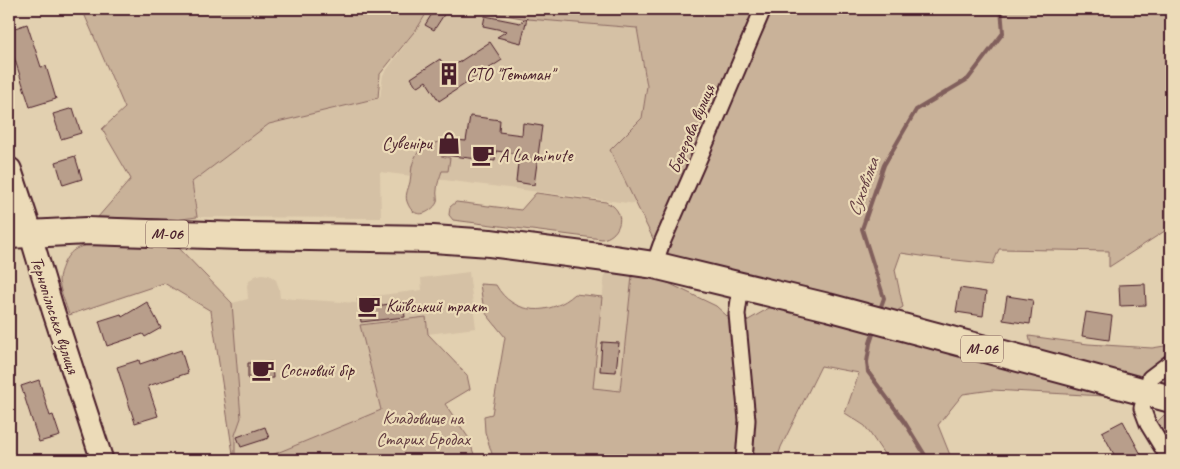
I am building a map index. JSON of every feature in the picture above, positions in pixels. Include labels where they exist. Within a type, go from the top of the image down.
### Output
[{"type":"highway","name":"М-06","points":[[19,234],[87,231],[433,239],[490,243],[606,258],[654,265],[741,286],[1171,399]]},
{"type":"main road","name":"Тернопільська вулиця","points":[[9,170],[19,234],[53,310],[102,460]]},
{"type":"street","name":"Березова вулиця","points":[[654,265],[763,9]]},
{"type":"street","points":[[741,286],[737,314],[747,420],[744,460]]},
{"type":"street","points":[[1170,460],[1148,424],[1142,408],[1150,378],[1171,362]]},
{"type":"shaded area","points":[[431,9],[456,9],[528,22],[528,19],[637,28],[647,86],[642,119],[610,150],[636,204],[380,172],[381,218],[197,217],[192,182],[269,124],[380,98],[383,75]]},
{"type":"shaded area","points":[[469,272],[476,328],[428,334],[425,317],[361,325],[381,410],[260,460],[234,460],[211,311],[248,299],[247,285],[255,276],[262,274],[269,275],[276,280],[280,298],[357,303],[357,298],[422,290],[421,278]]},
{"type":"shaded area","points":[[605,273],[632,276],[620,391],[593,389]]},
{"type":"green space","points":[[82,9],[429,9],[418,27],[380,74],[378,98],[269,124],[192,182],[197,217],[174,220],[98,217],[131,179],[102,129],[125,108]]},
{"type":"green space","points":[[470,9],[1171,9],[1171,62],[1168,67],[1171,63],[1171,227],[1109,267],[1109,251],[999,249],[993,264],[901,253],[895,270],[903,307],[892,314],[661,255],[610,150],[642,118],[647,86],[637,28],[528,19]]},
{"type":"green space","points":[[443,141],[441,156],[450,158],[448,171],[442,171],[439,180],[437,202],[427,212],[420,214],[414,212],[406,198],[414,160],[423,148]]},
{"type":"green space","points":[[536,193],[606,202],[612,205],[619,216],[620,221],[616,231],[607,238],[602,239],[453,220],[449,215],[450,207],[456,202],[521,210]]},
{"type":"green space","points":[[98,244],[177,246],[232,303],[241,418],[235,435],[235,460],[211,311],[164,283],[69,315],[59,280],[63,265],[69,255],[77,248]]},
{"type":"green space","points":[[632,276],[662,280],[716,306],[738,326],[776,304],[1123,397],[992,390],[963,394],[938,425],[952,460],[888,460],[865,426],[845,413],[859,373],[821,366],[781,447],[777,460],[494,460],[485,432],[484,416],[492,414],[505,337],[484,311],[480,284],[496,285],[512,303],[533,309],[555,306],[575,294],[602,297],[593,388],[620,391]]},
{"type":"green space","name":"Кладовище на Старих Бродах","points":[[426,317],[428,334],[467,375],[470,389],[445,404],[468,437],[476,460],[260,460],[381,410],[360,325]]},
{"type":"green space","points":[[1029,336],[1088,344],[1152,348],[1171,345],[1171,389],[1033,353]]},
{"type":"green space","points":[[1164,415],[1171,417],[1171,460],[1154,425]]},
{"type":"building","points":[[435,9],[445,13],[434,30],[425,25]]},
{"type":"building","points":[[485,16],[520,23],[527,18],[521,43],[497,37],[507,31],[483,26]]},
{"type":"building","points":[[27,24],[41,67],[46,66],[56,99],[30,107],[9,45],[9,30]]},
{"type":"building","name":"СТО \"Гетьман\"","points":[[490,42],[502,60],[439,101],[426,81],[417,87],[411,78],[440,59],[447,70]]},
{"type":"building","points":[[73,108],[81,133],[61,139],[53,114]]},
{"type":"building","points":[[470,116],[500,120],[499,132],[522,135],[523,123],[542,126],[534,185],[516,182],[519,154],[496,151],[495,161],[444,155],[446,139],[466,141]]},
{"type":"building","points":[[75,156],[82,179],[63,185],[56,162]]},
{"type":"building","points":[[1145,284],[1146,305],[1120,306],[1119,285]]},
{"type":"building","points":[[960,288],[986,292],[983,316],[956,312]]},
{"type":"building","points":[[1007,296],[1033,300],[1030,324],[1003,320]]},
{"type":"building","points":[[375,297],[376,306],[403,302],[405,317],[361,322],[358,299]]},
{"type":"building","points":[[147,302],[161,328],[145,337],[143,334],[107,346],[99,321],[121,314],[122,317]]},
{"type":"building","points":[[1086,312],[1112,316],[1109,340],[1082,336]]},
{"type":"building","points":[[602,342],[619,343],[616,372],[600,371]]},
{"type":"building","points":[[181,350],[188,373],[148,386],[158,416],[135,423],[117,367],[139,360],[140,364]]},
{"type":"building","points":[[272,362],[273,378],[248,379],[248,363]]},
{"type":"building","points":[[39,380],[50,416],[53,415],[60,436],[39,442],[21,386]]},
{"type":"building","points":[[1123,421],[1144,460],[1117,460],[1102,432]]},
{"type":"building","points":[[265,427],[269,438],[241,447],[237,437]]},
{"type":"waterway","name":"Суховілка","points":[[879,312],[884,298],[862,229],[884,165],[916,110],[968,79],[1003,33],[1001,9]]},
{"type":"waterway","name":"Суховілка","points":[[875,328],[870,343],[867,362],[868,372],[904,421],[928,460]]},
{"type":"place","name":"СТО \"Гетьман\"","points":[[449,74]]},
{"type":"place","name":"Сувеніри","points":[[449,143]]},
{"type":"place","name":"A La minute","points":[[483,155]]},
{"type":"place","name":"Київський тракт","points":[[369,306]]},
{"type":"place","name":"Сосновий бір","points":[[263,370]]}]
